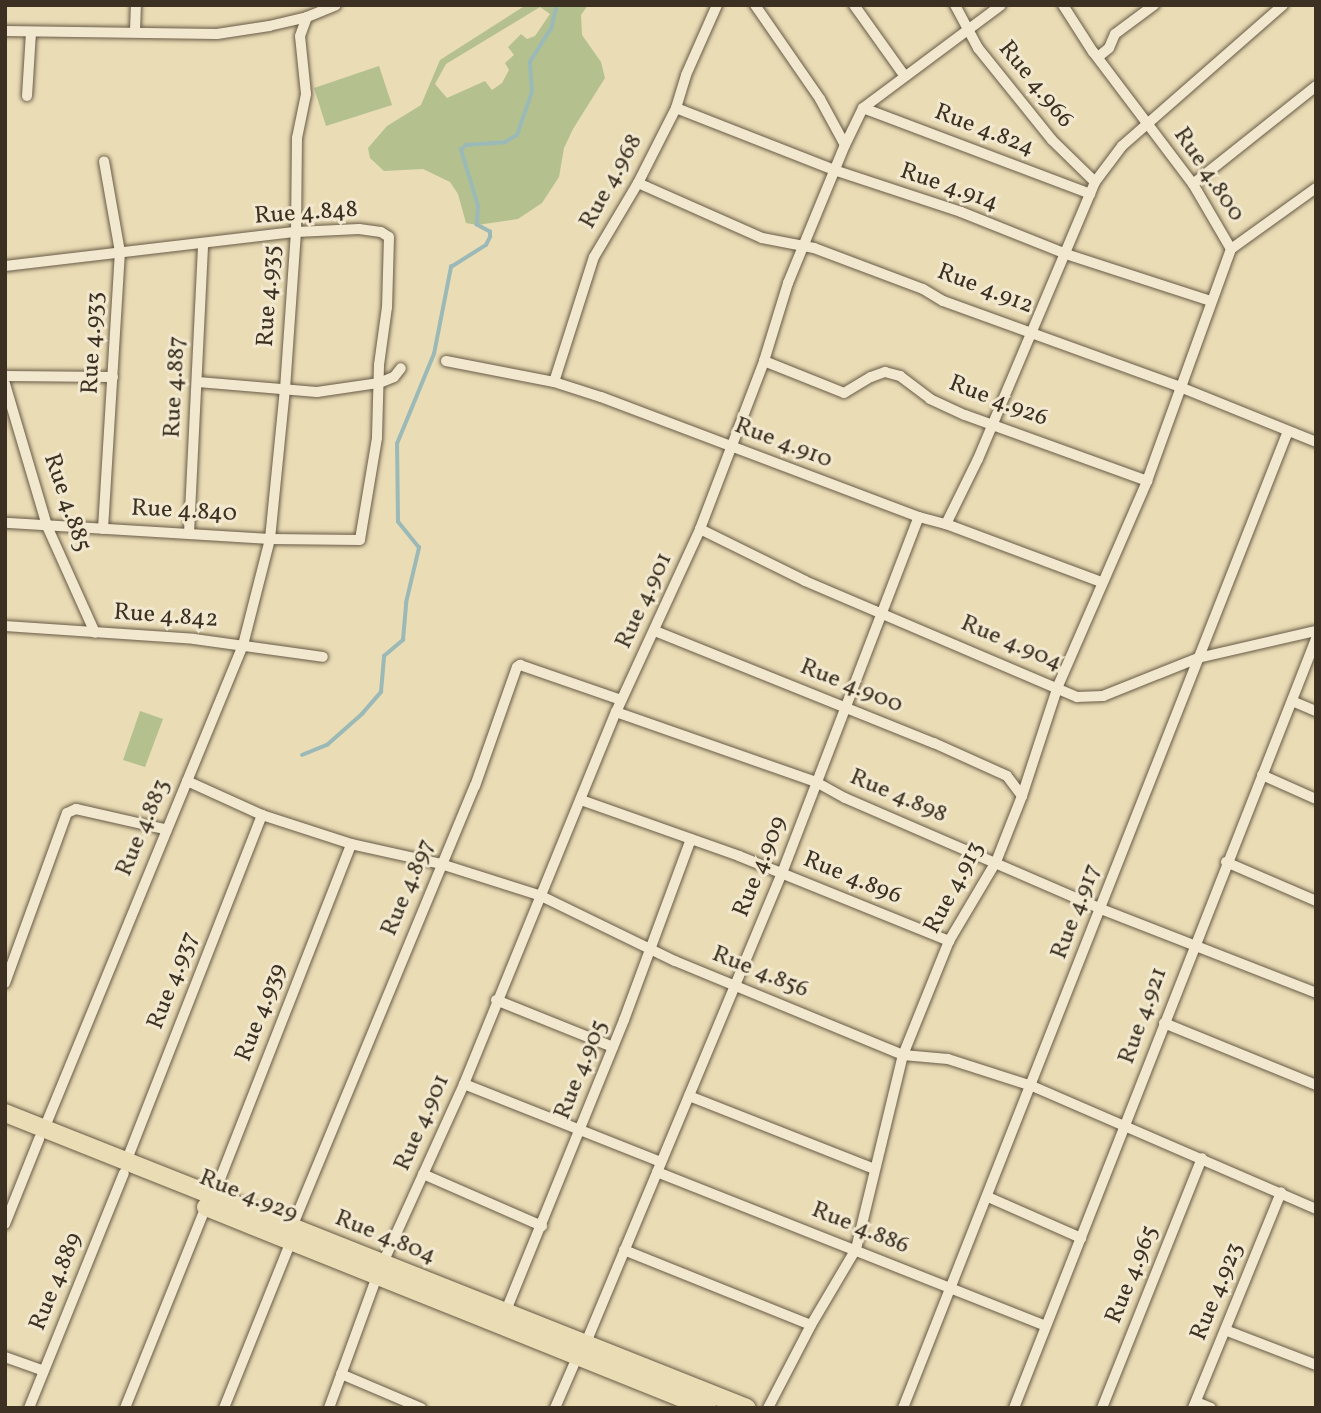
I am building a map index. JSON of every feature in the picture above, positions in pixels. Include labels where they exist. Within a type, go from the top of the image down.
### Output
[{"type":"main road","name":"Rue 4.804","points":[[5,1113],[41,1134],[380,1270],[505,1313],[581,1350],[747,1408]]},
{"type":"main road","points":[[5,1126],[41,1134]]},
{"type":"main road","points":[[380,1270],[581,1350],[707,1408]]},
{"type":"street","points":[[135,31],[136,5]]},
{"type":"street","points":[[5,31],[217,34],[307,17],[336,5]]},
{"type":"street","name":"Rue 4.968","points":[[554,382],[594,257],[638,183],[676,108],[717,5]]},
{"type":"street","points":[[755,5],[820,99],[845,145]]},
{"type":"street","points":[[854,5],[904,75]]},
{"type":"street","name":"Rue 4.966","points":[[955,5],[978,48],[1052,140],[1095,182]]},
{"type":"street","name":"Rue 4.901","points":[[329,1408],[380,1270],[464,1084],[615,712],[655,631],[700,529],[764,361],[788,283],[806,246],[845,145],[863,108],[1001,5]]},
{"type":"street","name":"Rue 4.800","points":[[1063,5],[1192,184],[1231,249],[1180,387]]},
{"type":"street","points":[[1098,57],[1109,48],[1115,34],[1154,5]]},
{"type":"street","points":[[946,524],[993,424],[1095,182],[1122,146],[1280,6]]},
{"type":"street","name":"Rue 4.935","points":[[270,539],[285,389],[296,232],[297,138],[306,94],[300,36],[307,17]]},
{"type":"street","points":[[27,96],[31,32]]},
{"type":"street","points":[[1192,184],[1316,86]]},
{"type":"street","name":"Rue 4.914","points":[[676,108],[834,170],[961,212],[1066,254],[1211,302]]},
{"type":"street","name":"Rue 4.824","points":[[863,108],[1090,194]]},
{"type":"street","name":"Rue 4.933","points":[[103,529],[120,251],[104,161]]},
{"type":"street","name":"Rue 4.912","points":[[638,183],[762,238],[806,246],[923,289],[943,301],[1180,387],[1316,442]]},
{"type":"street","points":[[1231,249],[1316,188]]},
{"type":"street","name":"Rue 4.848","points":[[5,267],[120,251],[296,232],[359,229],[381,232],[388,237],[387,307],[377,438],[360,540]]},
{"type":"street","name":"Rue 4.887","points":[[188,533],[198,382],[203,244]]},
{"type":"street","name":"Rue 4.910","points":[[446,361],[554,382],[678,424],[731,447],[1101,582]]},
{"type":"street","name":"Rue 4.926","points":[[764,361],[844,393],[885,372],[900,376],[930,399],[1147,481]]},
{"type":"street","points":[[198,382],[317,392],[380,383],[394,377],[401,368]]},
{"type":"street","points":[[5,376],[113,377]]},
{"type":"street","name":"Rue 4.885","points":[[5,384],[47,526],[95,633]]},
{"type":"street","name":"Rue 4.913","points":[[768,1408],[811,1325],[856,1250],[903,1055],[949,942],[996,862],[1022,796],[1058,686],[1147,481],[1180,387]]},
{"type":"street","name":"Rue 4.917","points":[[904,1408],[1288,430]]},
{"type":"street","name":"Rue 4.909","points":[[555,1408],[782,873],[816,782],[848,708],[880,612],[919,517]]},
{"type":"street","name":"Rue 4.840","points":[[5,523],[270,539],[360,540]]},
{"type":"street","name":"Rue 4.904","points":[[700,529],[805,581],[1077,696],[1103,696],[1198,658],[1316,631]]},
{"type":"street","name":"Rue 4.883","points":[[5,1224],[165,829],[243,645],[270,539]]},
{"type":"street","name":"Rue 4.842","points":[[5,626],[243,645],[323,657]]},
{"type":"street","name":"Rue 4.900","points":[[655,631],[848,708],[1007,776],[1022,796]]},
{"type":"street","name":"Rue 4.921","points":[[1014,1408],[1226,862],[1316,639]]},
{"type":"street","name":"Rue 4.897","points":[[224,1408],[291,1234],[475,786],[518,665],[621,700]]},
{"type":"street","points":[[1292,701],[1316,711]]},
{"type":"street","name":"Rue 4.898","points":[[615,712],[816,782],[1101,909],[1316,993]]},
{"type":"street","points":[[1262,775],[1316,799]]},
{"type":"street","name":"Rue 4.856","points":[[187,781],[262,815],[351,844],[441,864],[539,895],[735,986],[903,1055],[948,1059],[1032,1086],[1316,1209]]},
{"type":"street","name":"Rue 4.896","points":[[581,800],[782,873],[949,942]]},
{"type":"street","points":[[5,983],[67,813],[76,809],[165,829]]},
{"type":"street","name":"Rue 4.937","points":[[125,1167],[262,815]]},
{"type":"street","name":"Rue 4.905","points":[[505,1313],[652,948],[691,839]]},
{"type":"street","name":"Rue 4.939","points":[[125,1408],[351,844]]},
{"type":"street","points":[[1226,862],[1316,901]]},
{"type":"street","points":[[496,1000],[613,1047]]},
{"type":"street","points":[[1164,1024],[1316,1085]]},
{"type":"street","name":"Rue 4.886","points":[[464,1084],[580,1130],[659,1167],[950,1290],[1046,1326]]},
{"type":"street","points":[[689,1096],[874,1169]]},
{"type":"street","name":"Rue 4.965","points":[[1102,1408],[1202,1158]]},
{"type":"street","name":"Rue 4.889","points":[[29,1408],[125,1167]]},
{"type":"street","points":[[424,1174],[542,1226]]},
{"type":"street","name":"Rue 4.923","points":[[1194,1405],[1281,1192]]},
{"type":"street","points":[[988,1197],[1081,1238]]},
{"type":"street","points":[[624,1250],[811,1325]]},
{"type":"street","points":[[1225,1330],[1316,1365]]},
{"type":"street","points":[[5,1357],[44,1371]]},
{"type":"street","points":[[341,1374],[421,1408]]},
{"type":"street","points":[[1194,1405],[1211,1408]]},
{"type":"green space","points":[[526,5],[588,5],[581,15],[582,35],[601,62],[605,78],[564,148],[559,177],[542,203],[518,219],[477,225],[466,223],[458,194],[450,182],[423,169],[384,171],[370,158],[368,148],[387,126],[421,105],[440,60]],"holes":[[[540,7],[550,14],[535,36],[527,39],[521,34],[508,47],[514,55],[505,63],[509,70],[502,83],[492,90],[485,81],[447,98],[435,84],[446,64]]]},
{"type":"green space","points":[[379,66],[392,105],[326,126],[314,88]]},
{"type":"green space","points":[[140,711],[163,719],[145,767],[123,760]]},
{"type":"waterway","points":[[302,755],[327,745],[362,714],[381,692],[384,656],[403,640],[406,603],[419,548],[398,522],[397,444],[434,354],[451,267],[486,245],[490,237],[490,232],[477,225],[478,206],[461,150],[466,145],[505,142],[517,135],[532,92],[530,62],[551,29],[557,5]]}]
